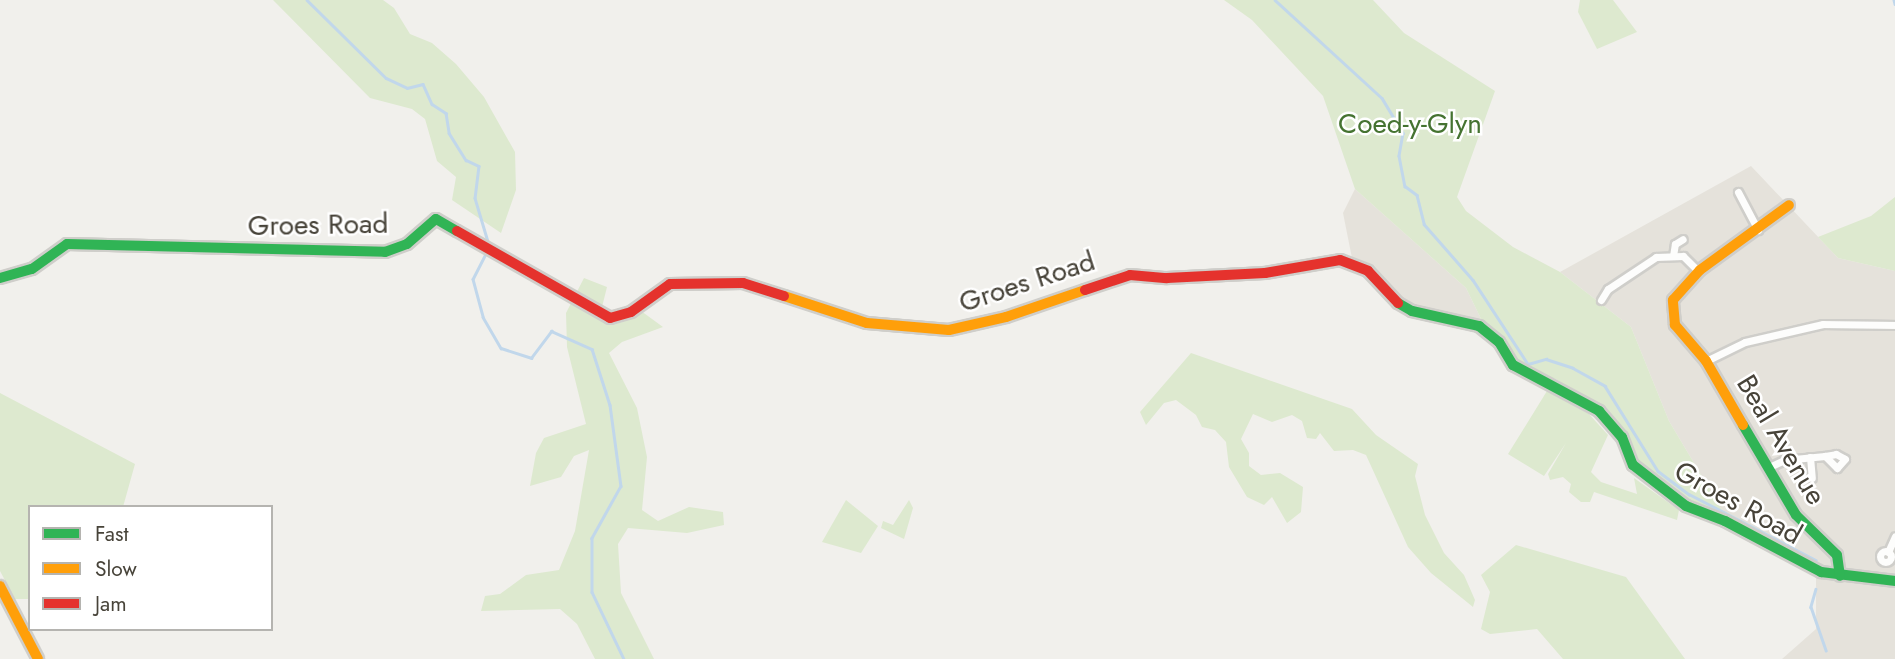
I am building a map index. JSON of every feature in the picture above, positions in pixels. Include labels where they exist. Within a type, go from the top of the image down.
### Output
[{"type":"street","points":[[1738,192],[1758,230]]},
{"type":"street","name":"Beal Avenue","points":[[1789,205],[1698,271],[1673,300],[1675,325],[1706,361],[1796,516],[1837,555],[1840,576]]},
{"type":"street","name":"Groes Road","points":[[0,278],[32,269],[67,244],[385,252],[407,244],[436,219],[610,318],[631,313],[670,284],[743,283],[858,321],[949,330],[1006,317],[1130,275],[1265,273],[1340,260],[1368,271],[1389,298],[1412,311],[1479,326],[1523,372],[1599,411],[1622,437],[1633,465],[1686,506],[1725,521],[1797,562],[1840,576],[1895,581]]},
{"type":"street","points":[[1673,256],[1675,244],[1684,239]]},
{"type":"street","points":[[1601,300],[1608,289],[1656,257],[1683,256],[1698,271]]},
{"type":"street","points":[[1622,268],[1628,276]]},
{"type":"street","points":[[1706,361],[1745,342],[1823,324],[1895,325]]},
{"type":"street","points":[[1766,468],[1825,456]]},
{"type":"street","points":[[1810,457],[1812,478]]},
{"type":"street","points":[[1888,552],[1895,536]]},
{"type":"street","points":[[0,586],[38,659]]},
{"type":"shaded area","points":[[1751,166],[1838,258],[1895,271],[1895,659],[1782,659],[1816,629],[1816,560],[1722,510],[1669,421],[1631,327],[1560,272]]},
{"type":"shaded area","points":[[1355,189],[1466,288],[1483,323],[1425,312],[1390,294],[1374,274],[1352,258],[1343,213]]},
{"type":"green space","points":[[273,0],[383,0],[394,8],[410,34],[432,43],[456,64],[484,97],[515,152],[516,190],[501,233],[452,200],[456,177],[437,161],[425,119],[412,109],[370,98]]},
{"type":"green space","name":"Coed-y-Glyn","points":[[1224,0],[1373,0],[1404,33],[1495,91],[1457,197],[1466,211],[1513,247],[1560,272],[1631,327],[1669,421],[1722,510],[1816,560],[1816,565],[1687,502],[1637,464],[1602,409],[1556,379],[1536,375],[1517,363],[1483,323],[1466,288],[1355,189],[1323,96],[1252,20]]},
{"type":"green space","points":[[1580,0],[1613,0],[1637,32],[1597,49],[1578,12]]},
{"type":"green space","points":[[1895,197],[1895,271],[1838,258],[1818,237],[1871,216]]},
{"type":"green space","points":[[584,278],[607,287],[600,315],[637,308],[663,327],[622,342],[609,353],[637,408],[647,457],[642,510],[658,521],[689,507],[723,512],[724,525],[687,533],[628,528],[618,544],[621,593],[654,659],[595,659],[577,624],[560,609],[481,611],[485,596],[500,594],[526,575],[559,570],[575,531],[589,450],[574,456],[561,477],[530,486],[536,453],[544,438],[586,424],[567,347],[566,313]]},
{"type":"green space","points":[[1191,353],[1352,409],[1376,435],[1418,464],[1415,476],[1425,515],[1444,553],[1464,575],[1475,600],[1473,607],[1431,573],[1408,547],[1366,455],[1353,450],[1334,451],[1320,433],[1316,439],[1307,438],[1302,421],[1292,415],[1272,422],[1253,414],[1241,439],[1249,453],[1249,466],[1261,475],[1280,473],[1303,487],[1301,512],[1287,523],[1272,497],[1264,505],[1247,497],[1229,467],[1226,442],[1215,430],[1202,427],[1196,415],[1176,400],[1164,403],[1146,425],[1140,412]]},
{"type":"green space","points":[[1547,391],[1589,414],[1608,435],[1591,472],[1601,482],[1637,494],[1634,478],[1679,510],[1677,520],[1594,492],[1590,502],[1581,502],[1569,492],[1571,484],[1563,477],[1550,480],[1548,474],[1566,443],[1544,476],[1508,454]]},
{"type":"green space","points":[[0,393],[135,464],[124,505],[28,505],[28,599],[15,599],[0,571]]},
{"type":"green space","points":[[846,500],[878,526],[861,553],[822,542]]},
{"type":"green space","points":[[909,500],[913,508],[904,539],[881,528],[883,521],[893,525]]},
{"type":"green space","points":[[1516,545],[1626,577],[1685,659],[1563,659],[1537,629],[1490,634],[1481,629],[1490,592],[1481,575]]},
{"type":"waterway","points":[[307,0],[386,78],[407,88],[423,84],[432,104],[446,113],[449,133],[466,160],[479,166],[475,198],[489,245]]},
{"type":"waterway","points":[[1275,0],[1382,98],[1403,133],[1399,156],[1405,186],[1417,195],[1424,224],[1473,280],[1528,364],[1546,359],[1573,368],[1605,386],[1658,471],[1689,494],[1816,560]]},
{"type":"waterway","points":[[1894,0],[1895,4]]},
{"type":"waterway","points":[[486,254],[473,279],[483,317],[501,348],[531,358],[551,331],[592,349],[610,405],[621,486],[592,538],[592,592],[624,659]]},
{"type":"waterway","points":[[1816,589],[1811,607],[1826,650]]},
{"type":"traffic: fast","points":[[0,278],[32,269],[67,244],[385,252],[407,244],[436,219],[457,231]]},
{"type":"traffic: fast","points":[[1398,303],[1412,311],[1479,326],[1499,342],[1513,365],[1599,411],[1622,437],[1633,465],[1686,506],[1725,521],[1821,572],[1895,581]]},
{"type":"traffic: fast","points":[[1743,425],[1796,515],[1837,555],[1840,576]]},
{"type":"traffic: slow","points":[[1743,425],[1706,361],[1675,325],[1673,300],[1700,270],[1789,205]]},
{"type":"traffic: slow","points":[[784,296],[867,323],[949,330],[1006,317],[1085,290]]},
{"type":"traffic: slow","points":[[0,586],[38,659]]},
{"type":"traffic: jam","points":[[457,231],[610,318],[631,312],[670,284],[743,283],[784,296]]},
{"type":"traffic: jam","points":[[1085,290],[1130,275],[1167,278],[1265,273],[1340,260],[1368,271],[1398,303]]}]
